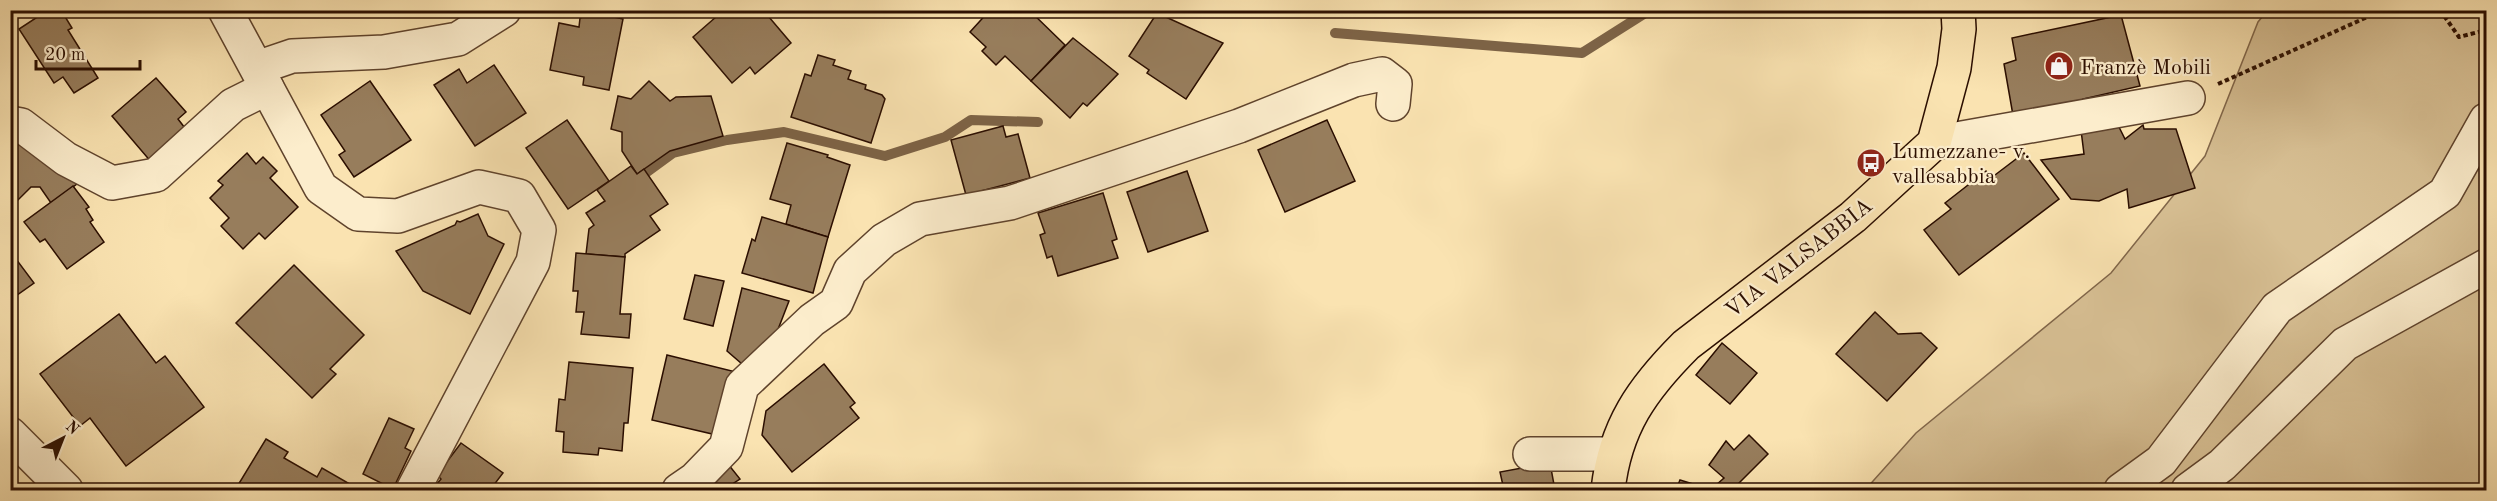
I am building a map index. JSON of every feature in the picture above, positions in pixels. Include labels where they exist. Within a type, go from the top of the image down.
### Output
[{"type":"main road","points":[[1934,143],[1954,68],[1959,29],[1958,10]]},
{"type":"main road","name":"VIA VALSABBIA","points":[[1608,490],[1614,454],[1624,424],[1641,394],[1686,345],[1853,218],[1934,143]]},
{"type":"street","points":[[225,10],[321,188],[358,214],[398,216],[479,187],[519,196],[539,230],[533,262],[412,490]]},
{"type":"street","points":[[10,123],[21,125],[66,159],[112,183],[156,175],[262,78],[292,56],[384,52],[458,39],[504,10]]},
{"type":"street","points":[[679,490],[695,479],[726,447],[742,386],[812,320],[836,303],[850,271],[884,240],[920,219],[1010,203],[1239,126],[1354,80],[1382,74],[1395,84],[1393,104]]},
{"type":"street","points":[[1934,143],[2188,98]]},
{"type":"street","points":[[2121,490],[2161,461],[2277,308],[2445,193],[2487,120]]},
{"type":"street","points":[[2188,490],[2222,465],[2345,344],[2487,266]]},
{"type":"street","points":[[10,434],[66,490]]},
{"type":"street","points":[[1530,454],[1614,454]]},
{"type":"path","points":[[2188,98],[2383,10]]},
{"type":"path","points":[[2440,10],[2459,37],[2487,30]]},
{"type":"shaded area","points":[[2267,11],[2486,11],[2486,490],[1865,490],[1916,433],[2111,273],[2205,156],[2258,22]]},
{"type":"building","points":[[48,10],[61,10],[72,28],[68,30],[98,78],[74,93],[63,77],[54,83],[19,29]]},
{"type":"building","points":[[724,10],[763,10],[791,43],[755,74],[750,67],[732,83],[693,37]]},
{"type":"building","points":[[990,10],[1029,10],[1065,45],[1031,81],[1005,56],[996,65],[982,51],[986,47],[970,32]]},
{"type":"building","points":[[596,13],[623,19],[609,90],[583,85],[584,77],[550,70],[559,23],[579,27],[580,18]]},
{"type":"building","points":[[1157,13],[1223,43],[1186,99],[1147,73],[1149,70],[1129,56]]},
{"type":"building","points":[[2121,15],[2140,86],[2083,99],[2083,106],[2014,121],[2004,64],[2016,60],[2012,38]]},
{"type":"building","points":[[1073,38],[1118,74],[1087,106],[1083,103],[1070,118],[1031,81]]},
{"type":"building","points":[[818,55],[835,60],[833,65],[851,71],[848,79],[866,85],[865,89],[882,95],[885,99],[871,143],[791,117],[805,74],[811,76]]},
{"type":"building","points":[[494,65],[526,113],[475,146],[434,85],[459,69],[467,83]]},
{"type":"building","points":[[156,78],[186,112],[178,119],[188,132],[152,163],[112,116]]},
{"type":"building","points":[[370,81],[411,140],[354,177],[339,155],[345,151],[321,115]]},
{"type":"building","points":[[649,81],[670,101],[676,97],[711,96],[723,136],[670,151],[637,174],[622,151],[622,132],[611,129],[618,96],[631,99]]},
{"type":"building","points":[[567,120],[609,181],[568,209],[526,148]]},
{"type":"building","points":[[1327,120],[1355,181],[1285,212],[1258,150]]},
{"type":"building","points":[[2117,123],[2125,139],[2143,125],[2144,129],[2176,129],[2195,188],[2129,208],[2127,189],[2099,201],[2071,199],[2041,160],[2084,154],[2081,130]]},
{"type":"building","points":[[1003,126],[1006,137],[1018,134],[1030,178],[966,195],[951,140]]},
{"type":"building","points":[[10,133],[81,181],[51,203],[40,187],[31,187],[18,200],[10,190]]},
{"type":"building","points":[[787,143],[828,155],[827,157],[850,165],[828,237],[786,224],[791,205],[770,199]]},
{"type":"building","points":[[247,153],[256,164],[263,157],[277,171],[270,178],[298,207],[265,239],[259,233],[243,249],[221,226],[229,218],[210,198],[223,185],[218,181]]},
{"type":"building","points":[[2024,153],[2059,199],[1959,275],[1924,230],[1951,209],[1945,203],[1986,171],[1991,178]]},
{"type":"building","points":[[631,166],[637,174],[644,169],[668,204],[650,216],[660,230],[625,254],[625,257],[586,254],[589,229],[594,225],[586,213],[605,201],[597,190]]},
{"type":"building","points":[[1187,171],[1208,231],[1148,252],[1127,192]]},
{"type":"building","points":[[73,186],[89,207],[86,209],[93,220],[90,222],[104,242],[67,269],[45,239],[40,242],[24,222]]},
{"type":"building","points":[[1103,193],[1117,239],[1112,241],[1118,258],[1058,276],[1052,256],[1047,258],[1040,235],[1045,233],[1038,213]]},
{"type":"building","points":[[478,214],[488,236],[504,244],[470,314],[423,291],[396,251],[455,225],[457,221],[460,222]]},
{"type":"building","points":[[762,217],[828,237],[813,293],[742,273],[752,239],[755,241]]},
{"type":"building","points":[[10,251],[34,283],[10,300]]},
{"type":"building","points":[[576,253],[625,257],[620,314],[631,314],[629,338],[581,334],[584,312],[576,312],[578,291],[573,291]]},
{"type":"building","points":[[294,265],[364,335],[330,369],[336,374],[312,398],[236,323]]},
{"type":"building","points":[[695,275],[724,281],[713,326],[684,319]]},
{"type":"building","points":[[742,288],[789,301],[770,350],[749,370],[727,351]]},
{"type":"building","points":[[1875,312],[1898,334],[1921,333],[1937,348],[1887,401],[1836,354]]},
{"type":"building","points":[[119,314],[156,363],[165,356],[204,407],[126,466],[90,418],[80,426],[40,374]]},
{"type":"building","points":[[1722,343],[1757,373],[1730,404],[1696,375]]},
{"type":"building","points":[[667,355],[736,372],[721,436],[652,420]]},
{"type":"building","points":[[569,362],[633,368],[628,423],[624,423],[622,451],[599,448],[598,455],[563,452],[564,432],[556,431],[559,399],[565,400]]},
{"type":"building","points":[[824,364],[855,403],[850,407],[859,418],[792,472],[762,435],[766,411]]},
{"type":"building","points":[[389,418],[414,429],[405,448],[411,451],[393,489],[363,474]]},
{"type":"building","points":[[1749,435],[1768,454],[1732,490],[1720,490],[1715,486],[1724,478],[1709,465],[1726,441],[1734,450]]},
{"type":"building","points":[[266,439],[288,452],[284,458],[317,477],[322,468],[355,487],[353,490],[235,490]]},
{"type":"building","points":[[461,443],[503,473],[490,490],[432,490],[441,479],[437,475]]},
{"type":"building","points":[[1550,463],[1555,490],[1504,490],[1500,472]]},
{"type":"building","points":[[728,464],[740,479],[734,483],[740,490],[705,490]]},
{"type":"building","points":[[1680,480],[1706,488],[1709,490],[1676,490]]},
{"type":"waterway","points":[[1335,33],[1582,53],[1650,10]]},
{"type":"waterway","points":[[647,172],[673,153],[727,140],[784,132],[885,156],[945,137],[971,120],[1038,122]]},
{"type":"place","name":"Franzè Mobili","points":[[2059,66]]},
{"type":"place","name":"Lumezzane- v. vallesabbia","points":[[1871,163]]}]
